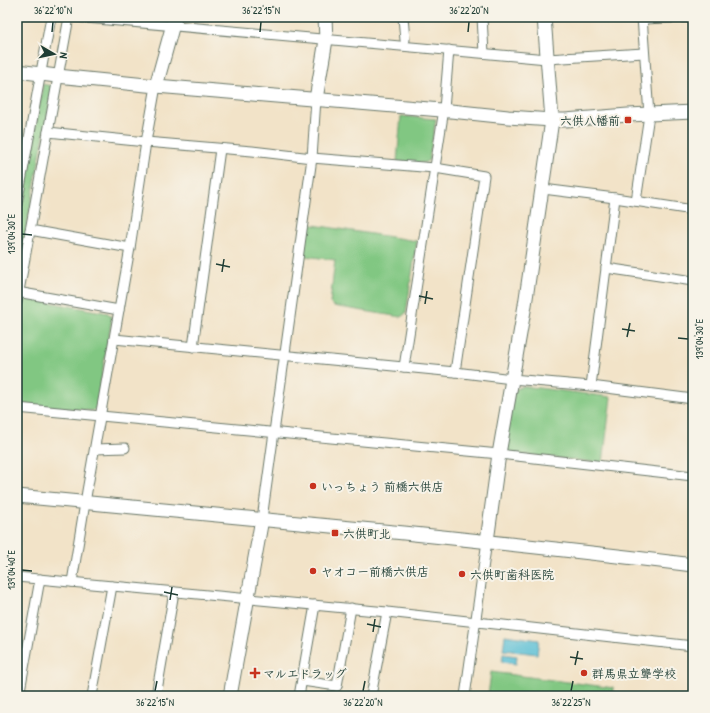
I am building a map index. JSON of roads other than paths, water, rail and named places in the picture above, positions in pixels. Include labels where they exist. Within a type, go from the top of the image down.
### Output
[{"type":"street","points":[[17,204],[51,17]]},
{"type":"street","points":[[68,17],[18,295],[119,310]]},
{"type":"street","points":[[74,17],[173,21],[326,40],[547,59],[644,53]]},
{"type":"street","points":[[230,696],[262,519],[312,158],[316,99],[326,40],[325,17]]},
{"type":"street","points":[[403,17],[405,40]]},
{"type":"street","points":[[482,17],[484,54]]},
{"type":"street","points":[[465,696],[499,454],[525,305],[552,120],[544,17]]},
{"type":"street","points":[[636,201],[649,115],[642,18],[693,17]]},
{"type":"street","points":[[72,582],[130,248],[156,86],[173,21]]},
{"type":"street","points":[[404,366],[444,111],[449,50]]},
{"type":"street","points":[[17,71],[156,86],[552,120],[693,112]]},
{"type":"street","points":[[48,132],[312,158],[435,168],[484,176],[455,372]]},
{"type":"street","points":[[193,347],[220,149]]},
{"type":"street","points":[[543,189],[693,210]]},
{"type":"street","points":[[592,386],[615,198]]},
{"type":"street","points":[[30,230],[130,248]]},
{"type":"street","points":[[606,268],[693,281]]},
{"type":"street","points":[[114,339],[404,366],[512,379],[592,386],[693,399]]},
{"type":"street","points":[[17,408],[499,454],[693,476]]},
{"type":"street","points":[[95,448],[125,448]]},
{"type":"street","points":[[17,496],[487,541],[609,554],[693,565]]},
{"type":"street","points":[[17,577],[351,608],[693,646]]},
{"type":"street","points":[[19,696],[40,579]]},
{"type":"street","points":[[92,696],[112,586]]},
{"type":"street","points":[[156,696],[174,592]]},
{"type":"street","points":[[299,696],[315,605]]},
{"type":"street","points":[[302,681],[337,686],[351,608]]},
{"type":"street","points":[[371,696],[387,612]]},
{"type":"water","points":[[505,635],[539,640],[537,654],[503,650]]},
{"type":"water","points":[[503,654],[517,656],[516,664],[502,662]]},
{"type":"place","name":"六供八幡前","points":[[628,120]]},
{"type":"place","name":"いっちょう 前橋六供店","points":[[313,486]]},
{"type":"place","name":"六供町北","points":[[335,533]]},
{"type":"place","name":"ヤオコー前橋六供店","points":[[313,571]]},
{"type":"place","name":"六供町歯科医院","points":[[462,574]]},
{"type":"place","name":"マルエドラッグ","points":[[255,673]]},
{"type":"place","name":"群馬県立聾学校","points":[[584,673]]}]
